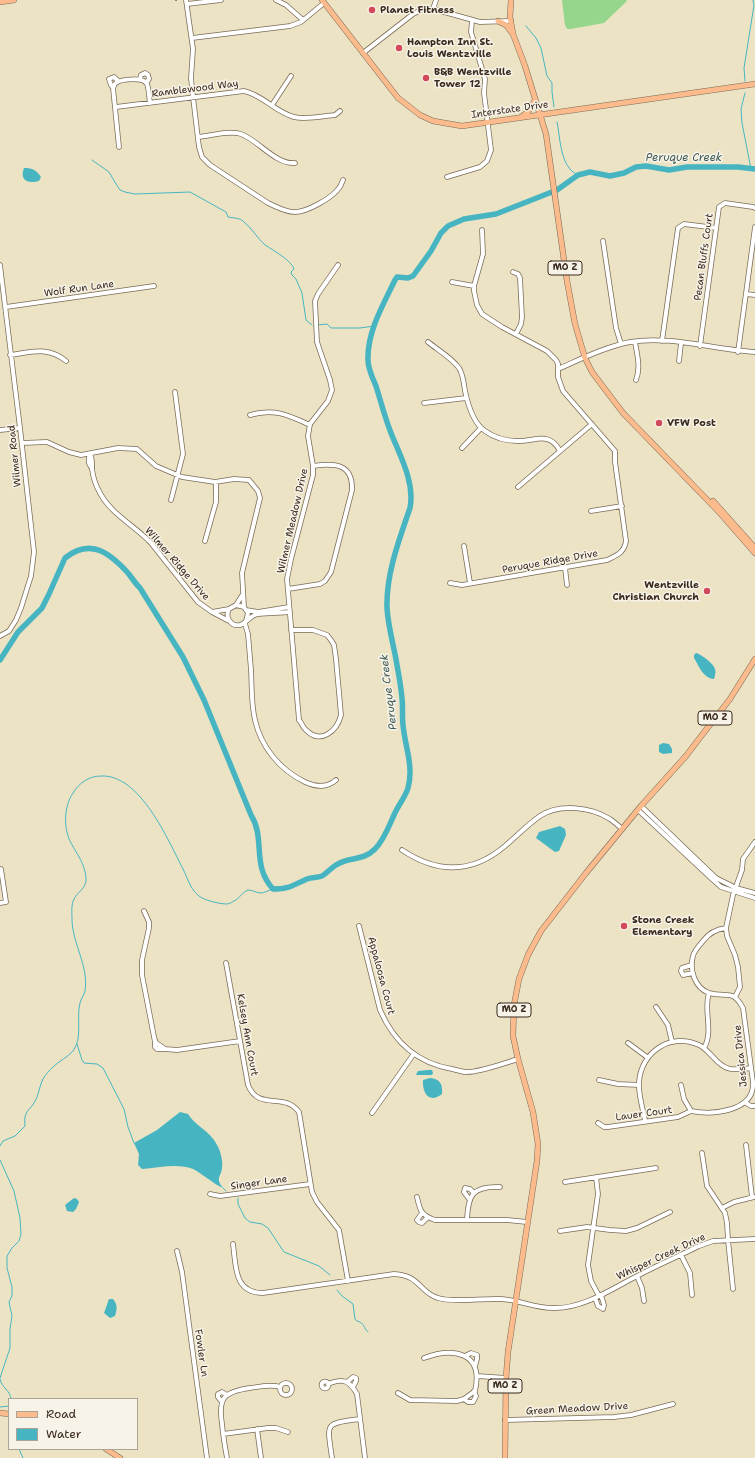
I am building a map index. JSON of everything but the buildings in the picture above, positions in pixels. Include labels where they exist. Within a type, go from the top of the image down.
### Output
[{"type":"main road","points":[[0,2],[14,0]]},
{"type":"main road","name":"MO Z","points":[[511,0],[510,10],[513,34],[525,66],[546,134],[553,173],[571,307],[585,358],[592,372],[622,413],[689,480],[755,553]]},
{"type":"main road","name":"Interstate Drive","points":[[323,2],[398,98],[420,115],[440,123],[462,126],[488,123],[755,84]]},
{"type":"main road","points":[[498,21],[506,25],[513,34]]},
{"type":"main road","points":[[517,119],[528,112],[535,100]]},
{"type":"main road","name":"MO Z","points":[[689,480],[693,481],[724,511],[755,548]]},
{"type":"main road","name":"MO Z","points":[[505,1458],[506,1378],[508,1351],[537,1161],[538,1144],[532,1112],[513,1036],[514,1006],[519,979],[528,955],[541,931],[639,808],[686,756],[730,699],[755,659]]},
{"type":"main road","points":[[108,1450],[120,1458]]},
{"type":"street","points":[[221,0],[186,2],[193,49],[191,78],[193,97],[199,147],[205,161],[268,203],[279,209],[295,212],[308,209],[323,201],[339,188],[343,180]]},
{"type":"street","points":[[276,0],[286,5],[303,20]]},
{"type":"street","points":[[433,9],[436,0]]},
{"type":"street","points":[[192,38],[290,26],[303,20],[323,2]]},
{"type":"street","points":[[363,53],[416,12],[423,9],[433,9],[472,21],[511,21]]},
{"type":"street","points":[[448,177],[476,169],[487,161],[491,150],[484,93],[485,79],[471,32],[472,21]]},
{"type":"street","points":[[140,79],[145,73],[148,75],[149,79],[146,83]]},
{"type":"street","points":[[272,105],[291,76]]},
{"type":"street","points":[[118,81],[114,77],[110,79],[116,107],[119,147]]},
{"type":"street","points":[[113,88],[114,84],[118,81],[144,80],[150,103]]},
{"type":"street","name":"Ramblewood Way","points":[[116,107],[244,91],[252,93],[282,112],[295,117],[335,115],[340,111]]},
{"type":"street","points":[[198,137],[235,133],[243,135],[281,160],[295,163]]},
{"type":"street","name":"Pecan Bluffs Court","points":[[700,346],[719,207],[722,204],[755,208]]},
{"type":"street","points":[[662,341],[678,228],[684,224],[716,228]]},
{"type":"street","points":[[738,352],[755,227]]},
{"type":"street","name":"Peruque Ridge Drive","points":[[450,583],[462,585],[607,560],[618,555],[625,549],[626,533],[615,462],[615,451],[564,391],[558,377],[556,360],[552,355],[482,314],[475,297],[474,286],[483,254],[482,230]]},
{"type":"street","points":[[604,241],[616,328],[621,344]]},
{"type":"street","name":"Wilmer Road","points":[[0,265],[34,548],[33,563],[26,596],[18,616],[9,631],[0,636]]},
{"type":"street","points":[[250,415],[273,412],[310,425],[328,401],[332,390],[317,342],[315,301],[318,294],[338,265]]},
{"type":"street","points":[[513,272],[518,274],[520,278],[522,317],[521,324],[516,334]]},
{"type":"street","points":[[452,282],[474,286]]},
{"type":"street","name":"Wolf Run Lane","points":[[6,307],[154,286]]},
{"type":"street","points":[[746,294],[755,295]]},
{"type":"street","points":[[558,369],[602,350],[621,344],[635,342],[662,341],[738,352],[755,352]]},
{"type":"street","points":[[428,342],[459,368],[466,398],[474,417],[481,428],[505,441],[526,441],[541,438],[550,440],[555,443],[560,451]]},
{"type":"street","points":[[635,342],[639,369],[636,380]]},
{"type":"street","points":[[679,361],[681,343]]},
{"type":"street","points":[[10,355],[49,351],[57,354],[66,361]]},
{"type":"street","points":[[171,500],[183,454],[175,392]]},
{"type":"street","points":[[424,403],[466,398]]},
{"type":"street","points":[[518,487],[592,424]]},
{"type":"street","name":"Wilmer Meadow Drive","points":[[291,630],[313,630],[319,632],[327,635],[334,645],[341,715],[339,724],[325,736],[311,734],[306,730],[300,720],[291,630],[289,610],[288,572],[312,482],[314,466],[308,436],[310,425]]},
{"type":"street","points":[[0,430],[20,428]]},
{"type":"street","points":[[462,448],[481,428]]},
{"type":"street","points":[[22,443],[48,442],[75,454],[90,454],[118,448],[137,449],[156,466],[178,475],[216,482],[242,479],[249,480],[258,491],[260,498],[242,573],[243,594],[248,616],[245,621],[248,638],[254,718],[264,744],[269,753],[279,764],[299,779],[321,787],[336,780]]},
{"type":"street","name":"Wilmer Ridge Drive","points":[[90,454],[95,482],[107,505],[144,535],[198,602],[212,612],[229,621]]},
{"type":"street","points":[[288,589],[320,584],[331,572],[352,490],[352,480],[350,475],[343,468],[332,464],[314,466]]},
{"type":"street","points":[[205,541],[216,502],[216,482]]},
{"type":"street","points":[[591,511],[622,506]]},
{"type":"street","points":[[464,546],[470,583]]},
{"type":"street","points":[[565,568],[568,585]]},
{"type":"street","points":[[243,594],[236,605],[229,609],[227,615],[229,621],[237,625],[248,638]]},
{"type":"street","points":[[236,605],[258,612],[289,610]]},
{"type":"street","name":"Wilmer Ridge Drive","points":[[212,612],[229,609]]},
{"type":"street","points":[[237,625],[258,614],[289,610]]},
{"type":"street","points":[[402,850],[421,861],[441,867],[457,868],[472,866],[505,846],[540,816],[546,813],[568,808],[599,814],[610,819],[622,829]]},
{"type":"street","points":[[639,808],[716,878],[735,890],[755,898]]},
{"type":"street","points":[[726,928],[714,931],[704,939],[694,954],[692,965],[693,973],[698,985],[709,993],[724,994],[735,997],[740,987],[738,967],[727,936],[726,928],[735,890],[742,870],[743,859],[755,842]]},
{"type":"street","points":[[0,903],[6,902],[1,869]]},
{"type":"street","points":[[735,890],[755,893]]},
{"type":"street","points":[[144,911],[149,922],[149,928],[142,960],[142,975],[155,1040],[164,1049],[170,1050],[186,1050],[240,1041]]},
{"type":"street","name":"Appaloosa Court","points":[[359,926],[380,1010],[385,1021],[396,1037],[414,1055],[441,1068],[467,1072],[518,1059]]},
{"type":"street","name":"Kelsey Ann Court","points":[[226,963],[247,1081],[250,1090],[261,1100],[283,1101],[291,1104],[299,1112],[312,1192],[317,1202],[339,1230],[348,1281]]},
{"type":"street","points":[[692,965],[682,968],[681,971],[683,975],[693,973]]},
{"type":"street","points":[[704,1048],[709,1035],[706,1006],[709,993]]},
{"type":"street","name":"Jessica Drive","points":[[691,1111],[702,1113],[732,1109],[746,1102],[751,1096],[754,1088],[743,1008],[738,999],[735,997]]},
{"type":"street","points":[[656,1007],[668,1025],[672,1042]]},
{"type":"street","points":[[644,1121],[638,1085],[641,1071],[647,1057],[664,1044],[679,1041],[691,1042],[704,1048],[723,1067],[736,1070],[751,1068]]},
{"type":"street","points":[[628,1043],[647,1057]]},
{"type":"street","points":[[372,1113],[414,1055]]},
{"type":"street","points":[[599,1080],[618,1084],[638,1085]]},
{"type":"street","points":[[681,1085],[684,1099],[691,1111]]},
{"type":"street","name":"Jessica Drive","points":[[751,1096],[755,1100]]},
{"type":"street","points":[[746,1102],[751,1106],[755,1106]]},
{"type":"street","name":"Lauer Court","points":[[598,1123],[604,1127],[608,1127],[678,1117],[691,1111]]},
{"type":"street","points":[[722,1208],[734,1202],[754,1197],[746,1145]]},
{"type":"street","points":[[702,1153],[708,1186],[712,1195],[725,1213],[728,1223],[728,1240],[734,1289]]},
{"type":"street","points":[[566,1182],[656,1168]]},
{"type":"street","points":[[596,1177],[598,1194],[588,1259],[588,1270],[598,1297]]},
{"type":"street","name":"Singer Lane","points":[[210,1194],[220,1196],[310,1184]]},
{"type":"street","points":[[467,1220],[468,1204],[474,1193],[484,1188],[500,1187]]},
{"type":"street","points":[[470,1200],[464,1192],[465,1188],[470,1188],[474,1193]]},
{"type":"street","points":[[417,1197],[422,1213],[435,1220],[507,1220],[527,1222]]},
{"type":"street","points":[[560,1231],[580,1227],[593,1227],[616,1231],[626,1231],[643,1225],[670,1212]]},
{"type":"street","points":[[422,1213],[418,1217],[417,1220],[419,1222],[422,1222],[428,1217]]},
{"type":"street","name":"Whisper Creek Drive","points":[[232,1244],[239,1280],[244,1288],[252,1292],[263,1293],[401,1274],[415,1280],[427,1292],[437,1298],[449,1300],[502,1299],[544,1308],[555,1308],[576,1306],[598,1297],[681,1254],[713,1241],[755,1239]]},
{"type":"street","name":"Fowler Ln","points":[[177,1251],[182,1272],[207,1458]]},
{"type":"street","points":[[681,1254],[690,1273],[692,1295]]},
{"type":"street","points":[[637,1276],[642,1288],[644,1301]]},
{"type":"street","points":[[424,1358],[436,1353],[455,1353],[465,1356],[473,1362],[475,1366]]},
{"type":"street","points":[[464,1399],[468,1402],[473,1402],[476,1396],[474,1391],[476,1376],[475,1366],[477,1359],[477,1355],[472,1353],[465,1356]]},
{"type":"street","points":[[476,1376],[506,1378]]},
{"type":"street","points":[[347,1382],[353,1377],[356,1378],[353,1387]]},
{"type":"street","points":[[328,1384],[339,1380],[347,1382],[353,1387],[357,1394],[365,1458]]},
{"type":"street","points":[[226,1458],[220,1410],[222,1402],[227,1395],[240,1390],[273,1386],[280,1387]]},
{"type":"street","points":[[398,1393],[410,1400],[458,1401],[464,1399],[474,1391]]},
{"type":"street","points":[[222,1402],[219,1400],[218,1394],[222,1392],[227,1395]]},
{"type":"street","name":"Green Meadow Drive","points":[[505,1420],[614,1417],[631,1415],[673,1404]]},
{"type":"street","points":[[332,1458],[328,1431],[330,1427],[338,1422],[360,1419]]},
{"type":"street","points":[[223,1434],[276,1428],[288,1432]]},
{"type":"street","points":[[257,1429],[261,1458]]},
{"type":"green space","points":[[562,0],[627,1],[604,23],[567,29],[565,25]]},
{"type":"water","points":[[24,168],[36,171],[41,177],[39,181],[29,182],[24,179]]},
{"type":"water","points":[[696,653],[701,655],[714,667],[714,679],[704,674],[694,658]]},
{"type":"water","points":[[663,743],[669,744],[672,749],[672,753],[663,754],[659,752],[659,745]]},
{"type":"water","points":[[560,826],[565,829],[566,835],[559,851],[555,852],[536,838],[539,832]]},
{"type":"water","points":[[432,1070],[432,1075],[416,1075],[418,1071]]},
{"type":"water","points":[[430,1078],[438,1081],[442,1087],[442,1094],[437,1097],[433,1098],[427,1096],[425,1093],[423,1080]]},
{"type":"water","points":[[180,1112],[188,1114],[216,1143],[222,1158],[222,1168],[219,1182],[223,1188],[197,1171],[187,1167],[168,1166],[142,1169],[138,1165],[139,1154],[134,1143],[157,1130]]},
{"type":"water","points":[[74,1198],[79,1202],[76,1209],[73,1212],[67,1211],[65,1205]]},
{"type":"water","points":[[109,1299],[113,1299],[117,1307],[115,1316],[110,1318],[104,1313]]},
{"type":"waterway","points":[[745,81],[744,68],[754,5],[753,0]]},
{"type":"waterway","points":[[526,26],[536,38],[541,48],[547,76],[552,83],[554,107]]},
{"type":"waterway","points":[[745,93],[741,109],[742,123],[751,169]]},
{"type":"waterway","points":[[557,122],[564,159],[571,170],[578,175]]},
{"type":"waterway","points":[[92,160],[109,172],[120,190],[135,194],[190,192],[226,212],[228,217],[242,220],[265,245],[282,256],[293,266],[294,269],[291,272],[302,293],[306,320],[312,325]]},
{"type":"waterway","name":"Peruque Creek","points":[[0,660],[18,632],[42,608],[65,558],[74,552],[83,549],[91,548],[99,550],[114,559],[140,588],[183,657],[204,700],[255,824],[258,833],[262,871],[266,880],[273,889],[288,887],[307,879],[322,876],[341,862],[365,856],[370,853],[384,837],[405,795],[410,780],[410,764],[403,725],[401,686],[389,622],[387,595],[391,570],[410,508],[411,498],[409,479],[406,469],[389,427],[368,363],[368,350],[373,329],[395,280],[397,277],[408,278],[413,276],[431,251],[441,233],[448,226],[464,219],[496,214],[557,190],[578,175],[590,172],[610,176],[624,173],[636,167],[646,166],[669,170],[687,167],[738,167],[755,169]]},
{"type":"waterway","points":[[318,325],[327,324],[331,328],[360,328],[374,326]]},
{"type":"waterway","points":[[0,1146],[3,1141],[15,1136],[25,1126],[25,1115],[36,1100],[44,1077],[55,1065],[73,1051],[78,1040],[79,1009],[80,1002],[85,991],[86,982],[83,964],[73,928],[72,904],[76,896],[84,887],[86,878],[82,864],[68,837],[66,824],[66,811],[68,804],[78,786],[88,779],[97,776],[115,778],[128,786],[140,797],[161,826],[192,889],[202,898],[228,904],[236,900],[248,890],[264,893],[273,889]]},
{"type":"waterway","points":[[77,1044],[84,1063],[97,1064],[103,1068],[124,1109],[128,1127],[134,1143]]},
{"type":"waterway","points":[[0,1160],[14,1191],[20,1218],[21,1234],[19,1241],[7,1256],[7,1268],[12,1287],[12,1296],[9,1302],[12,1316],[10,1348],[0,1378]]},
{"type":"waterway","points":[[223,1188],[226,1191]]},
{"type":"waterway","points":[[238,1198],[238,1204],[245,1218],[250,1222],[262,1224],[268,1228],[284,1252],[319,1266],[330,1275]]},
{"type":"waterway","points":[[337,1290],[342,1296],[353,1304],[355,1319],[363,1324],[368,1332]]},
{"type":"waterway","points":[[0,1379],[11,1398]]},
{"type":"waterway","points":[[0,1407],[8,1406]]},
{"type":"waterway","points":[[19,1450],[23,1458]]},
{"type":"place","name":"Planet Fitness","points":[[372,10]]},
{"type":"place","name":"Hampton Inn St. Louis Wentzville","points":[[399,48]]},
{"type":"place","name":"B&B Wentzville Tower 12","points":[[426,78]]},
{"type":"place","name":"VFW Post","points":[[659,423]]},
{"type":"place","name":"Wentzville Christian Church","points":[[707,591]]},
{"type":"place","name":"Stone Creek Elementary","points":[[624,926]]}]
